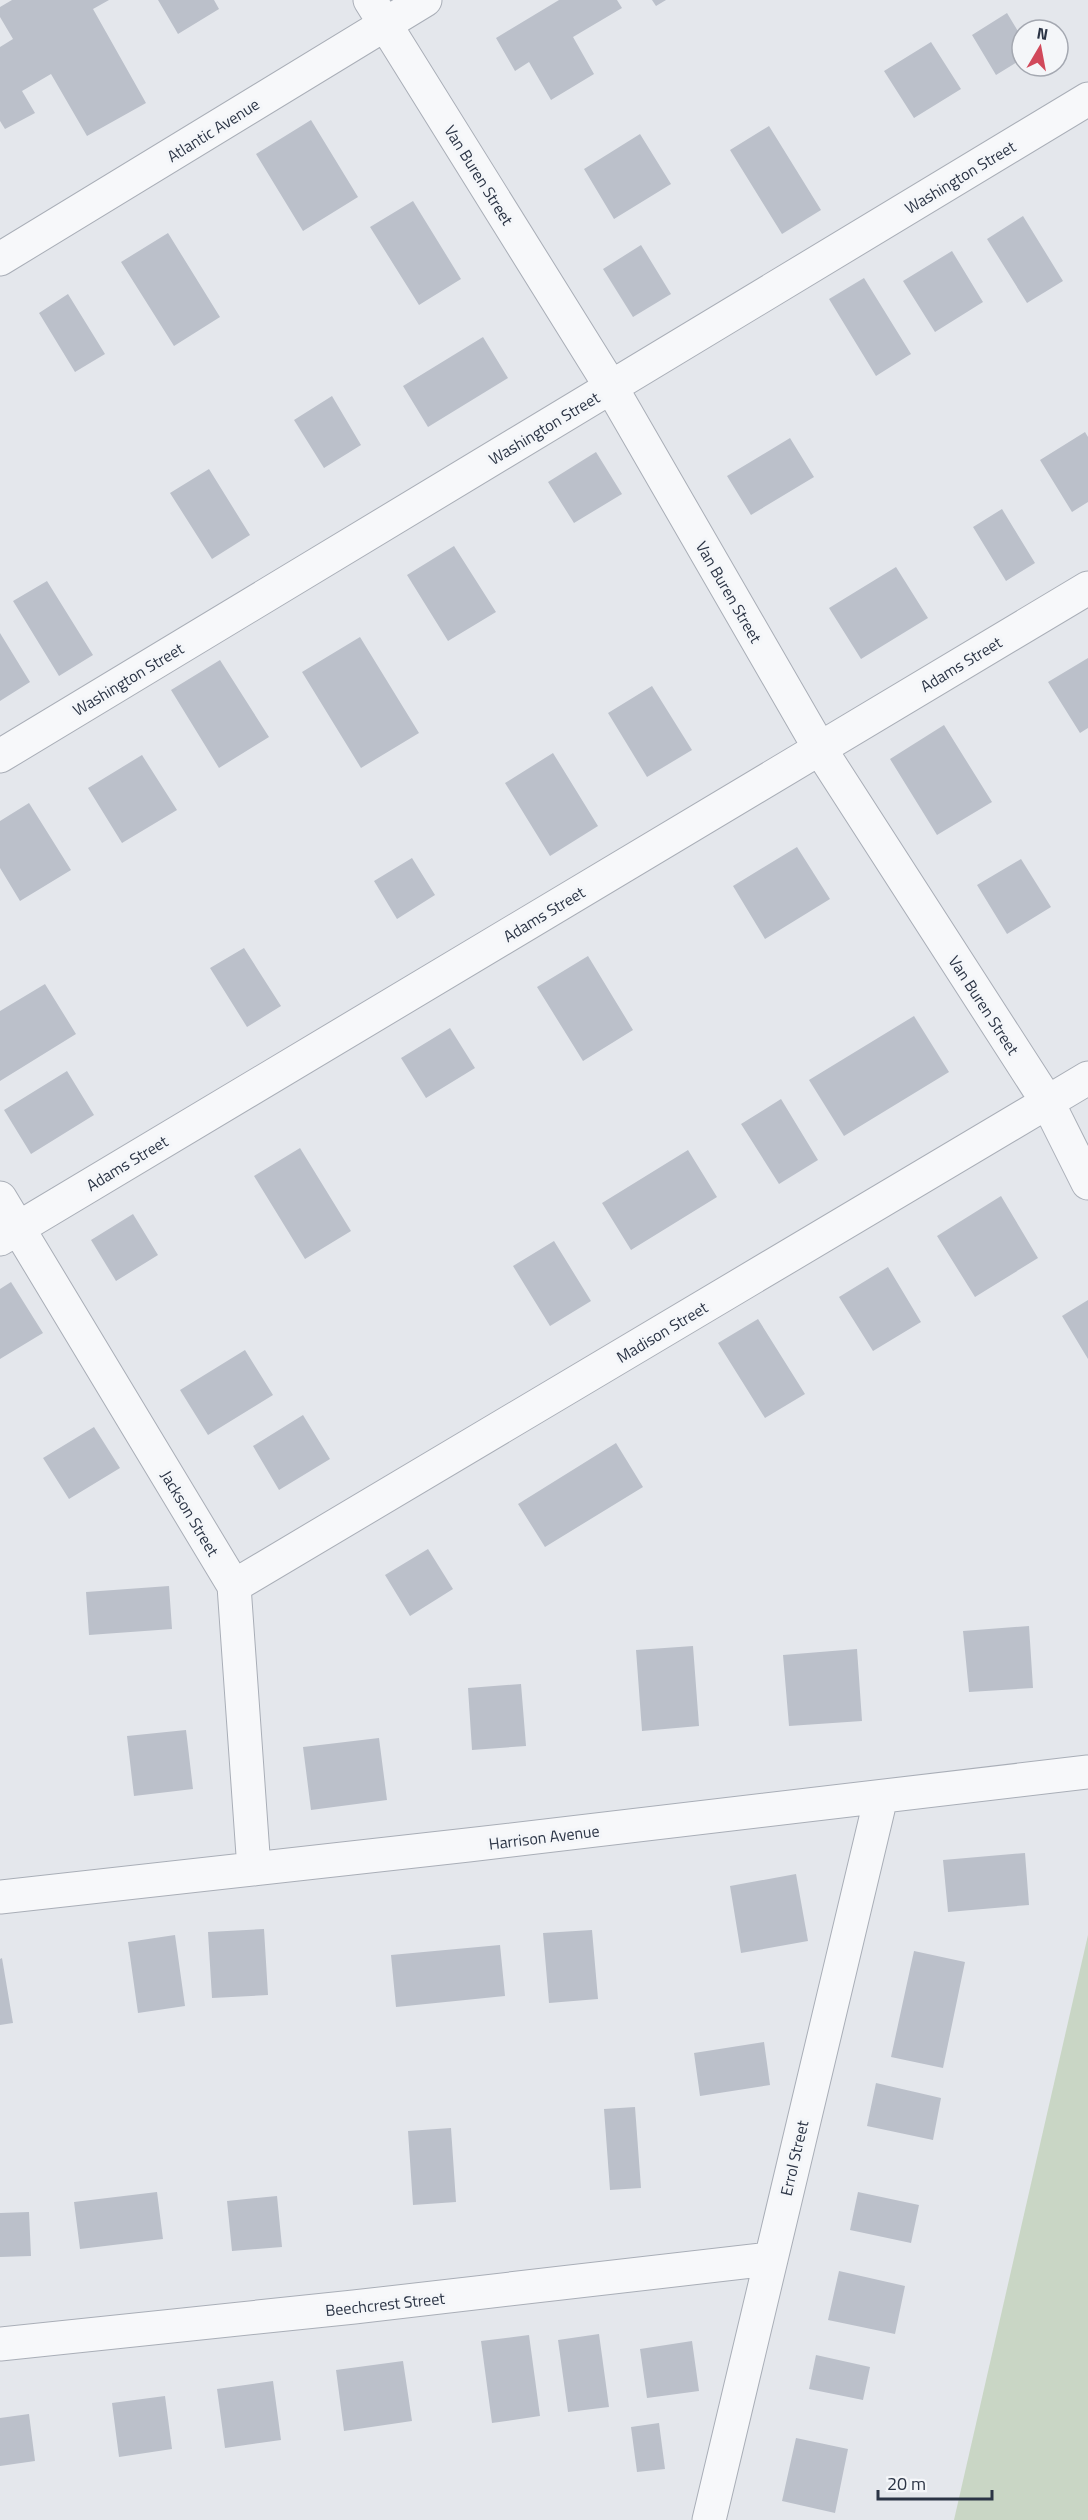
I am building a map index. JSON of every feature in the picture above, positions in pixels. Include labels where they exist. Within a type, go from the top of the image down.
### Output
[{"type":"street","name":"Atlantic Avenue","points":[[0,259],[377,12],[425,0]]},
{"type":"street","name":"Van Buren Street","points":[[377,12],[611,387],[820,749],[1048,1103],[1088,1183]]},
{"type":"street","name":"Washington Street","points":[[0,756],[1088,99]]},
{"type":"street","name":"Adams Street","points":[[9,1234],[1088,588]]},
{"type":"street","name":"Madison Street","points":[[234,1586],[1088,1078]]},
{"type":"street","name":"Jackson Street","points":[[0,1198],[9,1234],[234,1586],[254,1869]]},
{"type":"street","name":"Harrison Avenue","points":[[0,1897],[1088,1772]]},
{"type":"street","name":"Errol Street","points":[[709,2520],[881,1797]]},
{"type":"street","name":"Beechcrest Street","points":[[0,2344],[354,2307],[770,2259]]},
{"type":"green space","points":[[1088,1935],[1088,2520],[954,2520]]},
{"type":"building","points":[[12,0],[109,0],[93,9],[146,103],[87,136],[51,74],[22,91],[35,113],[5,129],[0,121],[0,47],[13,39],[0,17],[0,7]]},
{"type":"building","points":[[158,0],[214,0],[219,9],[178,34]]},
{"type":"building","points":[[559,0],[617,0],[622,8],[573,37],[594,74],[551,100],[529,62],[515,71],[496,38]]},
{"type":"building","points":[[652,0],[666,0],[656,6]]},
{"type":"building","points":[[1007,13],[1010,18],[1010,66],[996,75],[972,35]]},
{"type":"building","points":[[931,42],[961,89],[914,118],[884,71]]},
{"type":"building","points":[[311,120],[358,197],[303,231],[256,154]]},
{"type":"building","points":[[769,126],[821,210],[782,234],[730,150]]},
{"type":"building","points":[[640,134],[671,184],[614,219],[584,169]]},
{"type":"building","points":[[413,201],[461,279],[419,305],[370,227]]},
{"type":"building","points":[[1023,216],[1063,281],[1027,303],[987,239]]},
{"type":"building","points":[[168,233],[220,317],[174,346],[121,262]]},
{"type":"building","points":[[641,245],[671,294],[633,317],[603,269]]},
{"type":"building","points":[[952,251],[983,302],[935,332],[903,281]]},
{"type":"building","points":[[864,278],[911,354],[876,376],[829,299]]},
{"type":"building","points":[[68,294],[105,354],[75,372],[39,313]]},
{"type":"building","points":[[483,337],[508,378],[428,427],[403,386]]},
{"type":"building","points":[[332,396],[361,445],[324,468],[294,420]]},
{"type":"building","points":[[1085,432],[1088,437],[1088,502],[1072,512],[1040,460]]},
{"type":"building","points":[[790,438],[814,477],[751,515],[727,476]]},
{"type":"building","points":[[596,452],[622,494],[574,523],[548,482]]},
{"type":"building","points":[[209,469],[250,535],[212,559],[170,493]]},
{"type":"building","points":[[1002,509],[1035,563],[1006,581],[973,527]]},
{"type":"building","points":[[454,546],[496,612],[448,641],[407,575]]},
{"type":"building","points":[[896,567],[928,618],[861,659],[829,608]]},
{"type":"building","points":[[47,581],[93,655],[59,676],[13,601]]},
{"type":"building","points":[[0,633],[30,682],[0,701]]},
{"type":"building","points":[[360,637],[419,733],[361,768],[302,672]]},
{"type":"building","points":[[1088,658],[1088,728],[1080,733],[1048,682]]},
{"type":"building","points":[[220,660],[269,737],[219,768],[171,690]]},
{"type":"building","points":[[652,686],[692,750],[647,777],[608,713]]},
{"type":"building","points":[[944,725],[992,802],[937,835],[890,759]]},
{"type":"building","points":[[553,753],[598,826],[550,856],[505,783]]},
{"type":"building","points":[[142,755],[177,810],[122,843],[88,788]]},
{"type":"building","points":[[29,803],[71,870],[20,901],[0,868],[0,821]]},
{"type":"building","points":[[797,847],[830,899],[765,939],[733,886]]},
{"type":"building","points":[[412,858],[435,895],[397,919],[374,881]]},
{"type":"building","points":[[1021,859],[1051,907],[1007,934],[977,885]]},
{"type":"building","points":[[244,948],[281,1006],[247,1027],[210,968]]},
{"type":"building","points":[[588,956],[633,1030],[583,1061],[537,987]]},
{"type":"building","points":[[45,984],[76,1034],[0,1081],[0,1011]]},
{"type":"building","points":[[914,1016],[949,1072],[844,1136],[809,1080]]},
{"type":"building","points":[[450,1028],[475,1068],[426,1098],[401,1058]]},
{"type":"building","points":[[67,1071],[94,1115],[31,1154],[4,1110]]},
{"type":"building","points":[[781,1099],[818,1160],[779,1184],[741,1124]]},
{"type":"building","points":[[300,1148],[351,1231],[305,1259],[254,1176]]},
{"type":"building","points":[[688,1150],[717,1197],[631,1250],[602,1203]]},
{"type":"building","points":[[1001,1196],[1038,1258],[975,1297],[937,1236]]},
{"type":"building","points":[[133,1214],[158,1255],[116,1281],[91,1240]]},
{"type":"building","points":[[554,1241],[591,1301],[550,1326],[513,1266]]},
{"type":"building","points":[[888,1267],[921,1322],[873,1351],[839,1297]]},
{"type":"building","points":[[11,1282],[43,1333],[0,1359],[0,1289]]},
{"type":"building","points":[[1088,1300],[1088,1359],[1062,1316]]},
{"type":"building","points":[[758,1319],[805,1394],[765,1418],[718,1343]]},
{"type":"building","points":[[245,1350],[273,1395],[208,1435],[180,1390]]},
{"type":"building","points":[[303,1415],[330,1459],[279,1490],[253,1446]]},
{"type":"building","points":[[94,1427],[120,1468],[69,1499],[43,1458]]},
{"type":"building","points":[[616,1443],[643,1487],[545,1547],[518,1504]]},
{"type":"building","points":[[428,1549],[453,1589],[410,1616],[385,1575]]},
{"type":"building","points":[[169,1586],[172,1629],[89,1635],[86,1592]]},
{"type":"building","points":[[1029,1626],[1033,1688],[969,1692],[963,1631]]},
{"type":"building","points":[[693,1646],[699,1726],[642,1731],[636,1650]]},
{"type":"building","points":[[857,1649],[862,1721],[789,1726],[783,1655]]},
{"type":"building","points":[[521,1684],[526,1746],[472,1750],[468,1688]]},
{"type":"building","points":[[186,1730],[193,1789],[134,1796],[127,1736]]},
{"type":"building","points":[[379,1738],[387,1800],[311,1810],[303,1747]]},
{"type":"building","points":[[1025,1853],[1029,1905],[948,1912],[943,1860]]},
{"type":"building","points":[[796,1874],[808,1941],[741,1953],[730,1886]]},
{"type":"building","points":[[264,1929],[268,1995],[212,1998],[208,1932]]},
{"type":"building","points":[[592,1930],[598,1999],[549,2003],[543,1933]]},
{"type":"building","points":[[175,1935],[185,2006],[138,2013],[128,1942]]},
{"type":"building","points":[[500,1945],[505,1996],[396,2007],[391,1955]]},
{"type":"building","points":[[914,1951],[965,1962],[943,2068],[891,2057]]},
{"type":"building","points":[[2,1958],[13,2023],[0,2025],[0,1959]]},
{"type":"building","points":[[764,2042],[770,2085],[700,2096],[694,2053]]},
{"type":"building","points":[[876,2083],[941,2098],[933,2140],[867,2126]]},
{"type":"building","points":[[635,2107],[641,2188],[610,2190],[604,2109]]},
{"type":"building","points":[[451,2128],[456,2202],[413,2205],[408,2131]]},
{"type":"building","points":[[157,2192],[163,2239],[80,2249],[74,2202]]},
{"type":"building","points":[[858,2192],[919,2205],[911,2243],[850,2230]]},
{"type":"building","points":[[277,2196],[282,2247],[232,2251],[227,2201]]},
{"type":"building","points":[[29,2212],[31,2256],[0,2257],[0,2213]]},
{"type":"building","points":[[839,2271],[905,2286],[895,2334],[828,2320]]},
{"type":"building","points":[[599,2334],[609,2407],[568,2412],[558,2340]]},
{"type":"building","points":[[529,2335],[540,2416],[492,2423],[481,2341]]},
{"type":"building","points":[[692,2341],[699,2391],[647,2398],[640,2349]]},
{"type":"building","points":[[816,2355],[870,2367],[863,2400],[809,2389]]},
{"type":"building","points":[[403,2361],[412,2421],[344,2431],[336,2370]]},
{"type":"building","points":[[273,2381],[281,2440],[225,2448],[217,2389]]},
{"type":"building","points":[[165,2396],[172,2449],[119,2457],[112,2403]]},
{"type":"building","points":[[29,2414],[35,2461],[0,2466],[0,2418]]},
{"type":"building","points":[[659,2423],[665,2469],[637,2472],[631,2427]]},
{"type":"building","points":[[796,2438],[848,2449],[835,2513],[782,2501]]}]
